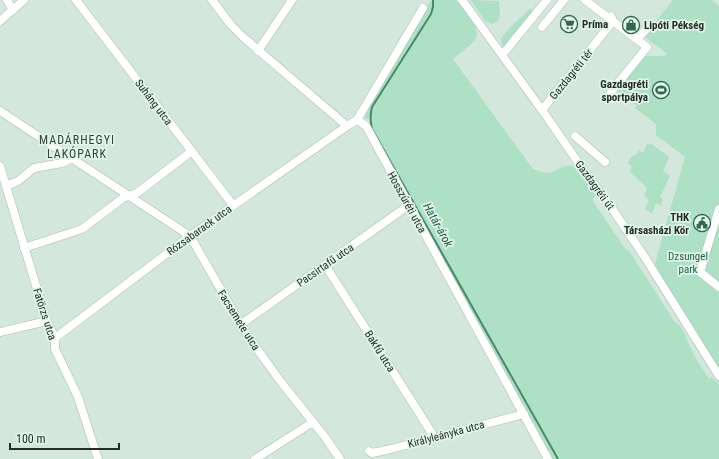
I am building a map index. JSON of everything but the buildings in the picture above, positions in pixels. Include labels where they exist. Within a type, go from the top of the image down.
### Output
[{"type":"street","points":[[8,0],[13,10]]},
{"type":"street","points":[[0,21],[24,0]]},
{"type":"street","name":"Suháng utca","points":[[76,0],[233,205]]},
{"type":"street","points":[[212,0],[231,25],[346,126],[357,120],[423,8]]},
{"type":"street","points":[[258,50],[292,0]]},
{"type":"street","name":"Gazdagréti út","points":[[462,0],[641,250],[719,376]]},
{"type":"street","points":[[502,55],[547,0]]},
{"type":"street","points":[[542,27],[564,0]]},
{"type":"street","points":[[585,0],[612,17],[646,47],[611,92]]},
{"type":"street","name":"Gazdagréti tér","points":[[542,110],[601,38],[612,17]]},
{"type":"street","points":[[641,35],[650,26]]},
{"type":"street","name":"Facsemete utca","points":[[0,111],[190,236],[240,325],[281,382],[340,459]]},
{"type":"street","name":"Hosszúréti utca","points":[[357,120],[366,126],[548,459]]},
{"type":"street","name":"Rózsabarack utca","points":[[55,338],[190,236],[346,126]]},
{"type":"street","points":[[575,136],[605,162]]},
{"type":"street","points":[[24,248],[82,229],[123,198],[137,193],[192,151]]},
{"type":"street","points":[[6,186],[18,181],[34,168],[62,163],[73,158]]},
{"type":"street","name":"Fatörzs utca","points":[[0,166],[47,321],[55,338],[55,349],[78,397],[98,459]]},
{"type":"street","name":"Pacsirtafű utca","points":[[240,325],[409,205]]},
{"type":"street","points":[[719,209],[700,272],[719,287]]},
{"type":"street","name":"Bakfű utca","points":[[325,265],[435,438]]},
{"type":"street","points":[[0,332],[47,321]]},
{"type":"street","name":"Királyleányka utca","points":[[369,451],[372,453],[435,438],[524,414]]},
{"type":"street","points":[[255,459],[313,422]]},
{"type":"green space","points":[[431,0],[456,0],[475,26],[477,35],[476,39],[470,45],[453,59],[533,169],[547,173],[562,167],[573,166],[596,195],[593,198],[593,201],[626,250],[628,249],[674,321],[681,327],[694,354],[709,379],[711,377],[719,384],[719,459],[553,459],[389,161],[390,160],[372,129],[370,118],[365,119],[383,81]]},
{"type":"green space","points":[[471,0],[499,1],[500,15],[498,21],[492,24],[485,21]]},
{"type":"green space","name":"Dzsungel park","points":[[673,0],[712,0],[719,6],[719,369],[654,267],[685,157],[656,135],[656,124],[635,108],[637,106],[616,90],[643,56],[664,56],[667,54],[644,36]]},
{"type":"green space","points":[[530,8],[533,11],[504,46],[502,46],[501,40],[509,28]]},
{"type":"green space","points":[[650,143],[669,157],[663,171],[670,176],[660,197],[663,199],[661,206],[656,203],[652,214],[645,209],[649,199],[644,196],[647,188],[630,172],[632,166],[628,163],[631,157],[636,155],[639,150],[643,153],[647,144],[649,145]]},
{"type":"waterway","name":"Határ-árok","points":[[433,0],[431,14],[372,107],[370,118],[372,129],[558,459]]},
{"type":"place","name":"Príma","points":[[569,24]]},
{"type":"place","name":"Lipóti Pékség","points":[[631,25]]},
{"type":"place","name":"Gazdagréti sportpálya","points":[[661,90]]},
{"type":"place","name":"THK Társasházi Kör","points":[[702,223]]},
{"type":"district","name":"MADÁRHEGYI LAKÓPARK","points":[[77,147]]}]
